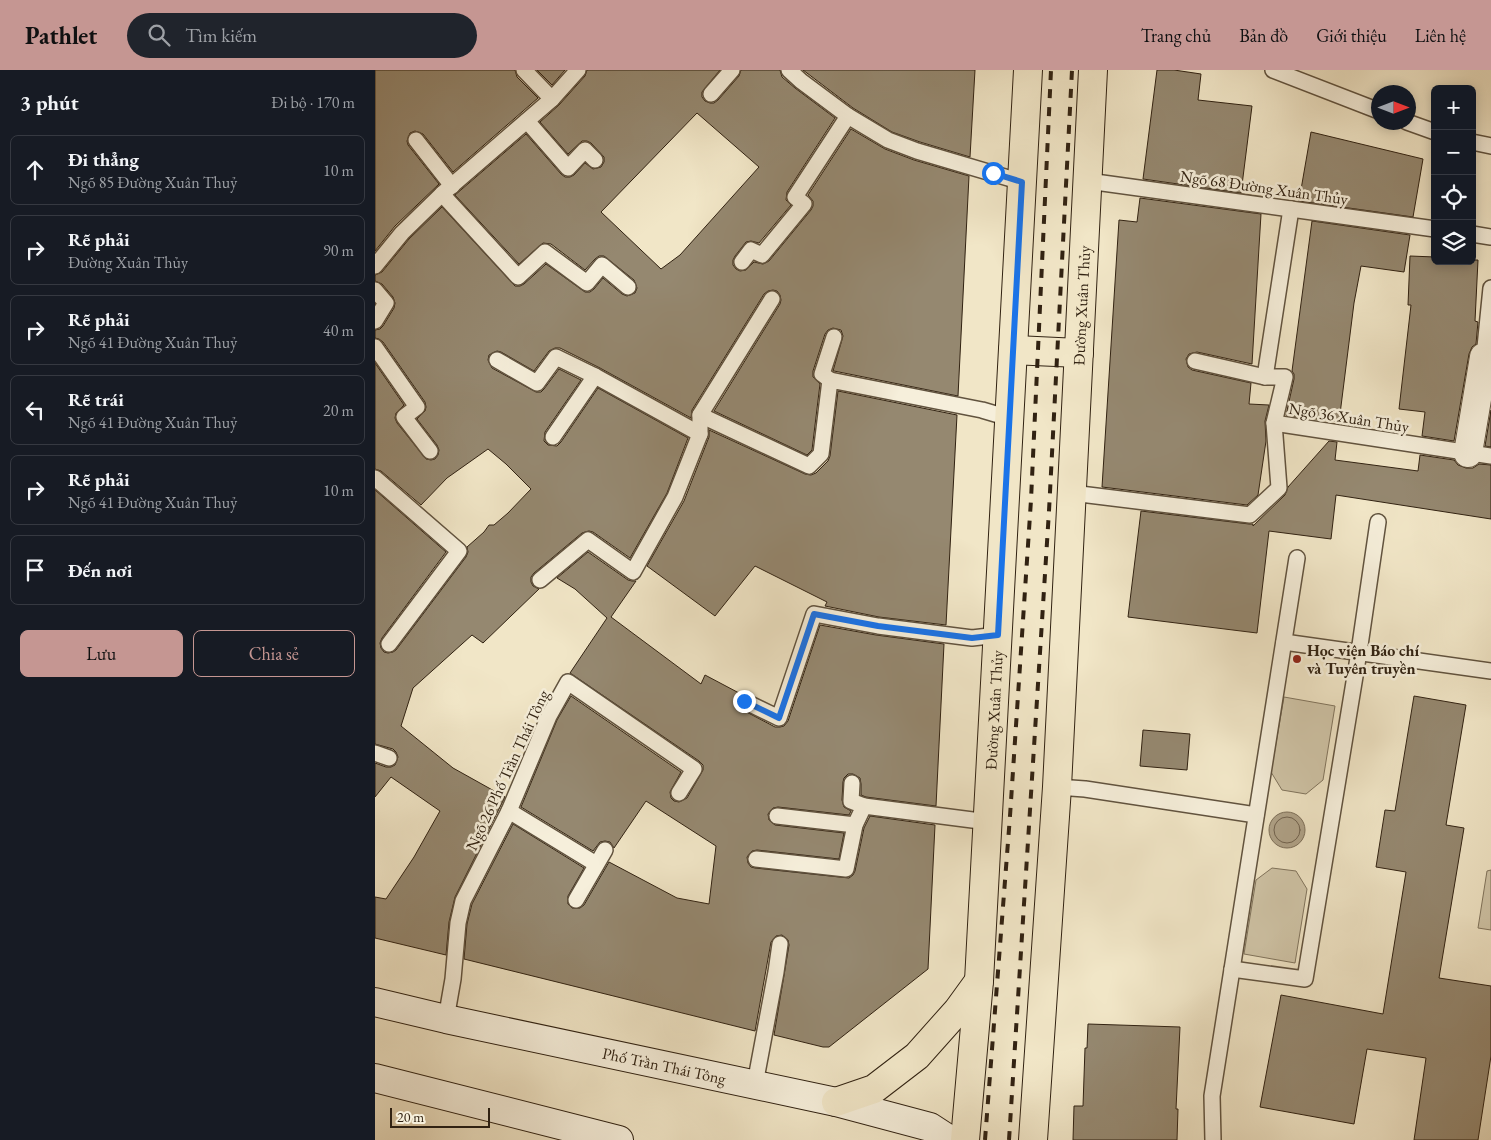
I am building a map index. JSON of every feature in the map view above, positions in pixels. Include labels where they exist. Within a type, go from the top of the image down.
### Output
[{"type":"main road","name":"Đường Xuân Thủy","points":[[965,1140],[979,982],[1028,70]]},
{"type":"main road","name":"Đường Xuân Thủy","points":[[1033,1140],[1057,787],[1093,70]]},
{"type":"main road","points":[[1013,350],[1079,353]]},
{"type":"main road","points":[[1479,455],[1488,358]]},
{"type":"main road","points":[[837,1102],[874,1089],[917,1056],[958,1010],[979,982]]},
{"type":"main road","name":"Phố Trần Thái Tông","points":[[375,1002],[446,1019],[837,1102],[930,1127],[950,1140]]},
{"type":"main road","points":[[375,1078],[619,1140]]},
{"type":"lane","points":[[524,70],[552,99]]},
{"type":"lane","points":[[376,262],[402,233],[447,190],[552,99],[578,70]]},
{"type":"lane","points":[[711,94],[732,70]]},
{"type":"lane","points":[[789,70],[848,116],[888,140],[917,151],[1022,182]]},
{"type":"lane","points":[[1273,70],[1371,108]]},
{"type":"lane","points":[[743,262],[751,250],[763,255],[804,204],[795,197],[848,116]]},
{"type":"lane","points":[[527,121],[568,168],[585,150],[595,160]]},
{"type":"lane","points":[[1416,125],[1431,131]]},
{"type":"lane","points":[[416,140],[447,190],[518,277],[545,252],[587,283],[602,265],[629,287]]},
{"type":"lane","points":[[1476,143],[1491,146]]},
{"type":"lane","name":"Ngõ 68 Đường Xuân Thủy","points":[[1088,181],[1431,228]]},
{"type":"lane","points":[[1265,377],[1291,209]]},
{"type":"lane","points":[[1476,235],[1491,237]]},
{"type":"lane","points":[[1488,358],[1491,288]]},
{"type":"lane","points":[[375,290],[386,303],[375,321]]},
{"type":"lane","points":[[539,580],[588,540],[633,572],[675,497],[700,434],[700,415],[773,299]]},
{"type":"lane","points":[[834,337],[822,374],[830,380],[982,410],[1009,418]]},
{"type":"lane","points":[[375,347],[417,407],[404,417],[430,450]]},
{"type":"lane","points":[[497,360],[537,383],[556,357],[595,376],[700,434]]},
{"type":"lane","points":[[1195,361],[1265,377],[1285,377],[1274,423]]},
{"type":"lane","points":[[553,438],[595,376]]},
{"type":"lane","points":[[700,415],[809,466],[821,454],[830,380]]},
{"type":"lane","name":"Ngõ 36 Xuân Thủy","points":[[1072,493],[1250,515],[1279,488],[1274,423],[1479,455]]},
{"type":"lane","points":[[375,478],[459,551],[389,644]]},
{"type":"lane","points":[[1232,969],[1305,979],[1359,652],[1378,522]]},
{"type":"lane","points":[[1213,1140],[1212,1096],[1297,558]]},
{"type":"lane","points":[[744,701],[779,718],[814,614],[878,626],[972,638],[998,635]]},
{"type":"lane","points":[[1283,642],[1491,671]]},
{"type":"lane","name":"Ngõ 26 Phố Trần Thái Tông","points":[[446,1019],[453,979],[458,923],[463,900],[509,811],[549,716],[568,682],[693,770],[679,794]]},
{"type":"lane","points":[[852,783],[851,801],[864,806],[988,822]]},
{"type":"lane","points":[[1057,787],[1085,789],[1256,815]]},
{"type":"lane","points":[[756,859],[847,869],[855,825],[864,806]]},
{"type":"lane","points":[[509,811],[596,864]]},
{"type":"lane","points":[[777,816],[855,825]]},
{"type":"lane","points":[[576,900],[605,850]]},
{"type":"lane","points":[[755,1084],[780,944]]},
{"type":"shaded area","points":[[1284,697],[1335,706],[1323,780],[1306,794],[1282,790],[1271,772]]},
{"type":"shaded area","points":[[1272,868],[1296,871],[1307,889],[1295,963],[1244,954],[1256,880]]},
{"type":"shaded area","points":[[1491,870],[1491,930],[1478,928],[1487,871]]},
{"type":"water","points":[[1287,812],[1294,813],[1300,817],[1304,823],[1304,837],[1300,843],[1294,847],[1287,848],[1280,847],[1274,843],[1270,837],[1269,830],[1270,823],[1274,817],[1280,813]]},
{"type":"building","points":[[375,70],[515,70],[517,77],[538,98],[453,172],[423,134],[415,131],[410,133],[407,141],[408,145],[439,184],[395,226],[375,251]]},
{"type":"building","points":[[537,70],[565,70],[552,85]]},
{"type":"building","points":[[587,70],[720,70],[702,92],[702,97],[705,101],[714,103],[739,76],[741,70],[780,70],[782,77],[835,118],[787,192],[786,200],[791,205],[759,243],[746,242],[735,256],[733,265],[740,271],[746,270],[754,262],[763,264],[769,261],[811,210],[813,201],[808,195],[851,129],[885,149],[914,160],[969,176],[958,396],[833,371],[843,336],[841,330],[833,328],[825,334],[813,371],[813,377],[820,384],[812,450],[807,455],[714,411],[780,304],[780,295],[777,291],[773,290],[764,294],[692,410],[691,418],[560,348],[549,351],[534,371],[501,352],[497,351],[489,355],[488,360],[492,368],[536,392],[541,392],[544,389],[559,369],[581,380],[545,432],[544,441],[548,445],[557,446],[561,442],[598,388],[688,438],[667,493],[630,558],[593,532],[582,533],[534,573],[531,577],[531,582],[533,586],[539,589],[483,643],[472,635],[413,688],[401,726],[453,768],[505,797],[455,897],[449,922],[446,955],[375,938],[375,897],[386,899],[414,857],[440,811],[391,777],[375,797],[375,763],[391,767],[395,765],[398,757],[393,749],[375,744],[375,490],[446,552],[382,638],[381,648],[384,652],[388,653],[396,650],[466,557],[467,547],[489,525],[494,525],[508,513],[531,489],[488,449],[447,478],[421,505],[381,471],[375,469],[375,363],[404,405],[396,413],[397,423],[426,459],[435,459],[439,450],[417,419],[425,411],[425,402],[383,342],[375,338],[375,330],[383,326],[395,303],[393,297],[382,284],[375,281],[375,275],[382,272],[409,239],[442,207],[515,286],[524,284],[546,264],[585,292],[590,292],[594,289],[603,278],[622,294],[627,296],[635,293],[637,288],[634,280],[604,256],[599,256],[585,270],[551,244],[543,243],[519,264],[455,195],[526,134],[565,177],[574,175],[585,163],[593,169],[601,167],[604,157],[591,143],[582,141],[568,154],[540,122],[559,105],[585,76]],"holes":[[[697,113],[759,167],[680,255],[661,269],[601,212]]]},
{"type":"building","points":[[803,70],[975,70],[970,157],[892,132],[853,108]]},
{"type":"building","points":[[1157,70],[1174,70],[1201,74],[1198,100],[1252,106],[1241,193],[1143,179]]},
{"type":"building","points":[[1311,132],[1423,159],[1413,217],[1299,201]]},
{"type":"building","points":[[1140,198],[1261,214],[1252,364],[1197,352],[1189,354],[1186,359],[1188,367],[1192,370],[1251,383],[1249,404],[1269,405],[1265,421],[1266,441],[1258,495],[1247,505],[1102,487],[1119,220],[1137,222]]},
{"type":"building","points":[[1312,221],[1410,235],[1404,272],[1361,266],[1354,303],[1339,422],[1286,415],[1294,379],[1292,371]]},
{"type":"building","points":[[1410,256],[1431,257],[1431,265],[1476,265],[1476,260],[1478,260],[1475,321],[1478,322],[1476,344],[1472,347],[1469,354],[1454,441],[1422,436],[1425,412],[1399,409],[1411,305],[1408,305]]},
{"type":"building","points":[[838,391],[957,415],[946,625],[879,617],[825,606],[827,602],[755,566],[715,616],[647,566],[684,501],[709,437],[709,430],[805,474],[811,475],[816,473],[828,461],[830,456]]},
{"type":"building","points":[[1491,410],[1491,447],[1485,446]]},
{"type":"building","points":[[1329,441],[1337,442],[1335,460],[1418,471],[1420,455],[1454,460],[1458,465],[1466,468],[1473,468],[1479,464],[1491,465],[1491,519],[1336,495],[1331,539],[1269,531],[1257,633],[1128,617],[1141,511],[1253,524],[1253,526],[1285,495],[1288,487]]},
{"type":"building","points":[[588,552],[628,580],[636,581],[611,617],[701,684],[705,675],[739,693],[735,697],[737,707],[775,727],[784,726],[788,721],[820,625],[944,644],[936,806],[866,797],[861,795],[860,778],[853,774],[848,774],[843,782],[842,800],[844,807],[851,811],[849,815],[778,807],[773,808],[768,814],[769,820],[775,825],[844,833],[839,859],[757,850],[752,851],[747,857],[748,863],[751,867],[755,868],[849,878],[855,871],[864,828],[870,816],[935,825],[928,969],[829,1047],[774,1035],[789,945],[788,940],[782,935],[776,936],[771,942],[755,1031],[464,959],[467,924],[472,904],[513,824],[584,868],[568,896],[568,904],[572,908],[580,908],[584,905],[609,862],[677,898],[709,904],[716,846],[646,801],[614,848],[610,842],[605,841],[600,842],[593,851],[521,807],[557,720],[571,696],[681,772],[670,792],[671,798],[674,801],[679,802],[687,798],[703,770],[703,765],[699,761],[570,673],[607,618],[575,589],[557,578]]},
{"type":"building","points":[[1414,696],[1466,705],[1446,825],[1464,828],[1439,978],[1491,986],[1491,1056],[1478,1140],[1414,1140],[1426,1058],[1367,1049],[1354,1124],[1260,1107],[1281,995],[1383,1014],[1406,872],[1376,867],[1385,810],[1395,811]]},
{"type":"building","points":[[1143,730],[1190,734],[1187,770],[1140,766]]},
{"type":"building","points":[[1088,1024],[1180,1027],[1176,1109],[1178,1109],[1177,1140],[1073,1140],[1074,1106],[1083,1106],[1085,1048],[1087,1048]]},
{"type":"railway","points":[[985,1140],[1010,816],[1031,500],[1051,70]]},
{"type":"railway","points":[[1009,1140],[1049,511],[1072,70]]},
{"type":"place","name":"Học viện Báo chí và Tuyên truyền","points":[[1297,659]]},
{"type":"route","points":[[744,701],[779,718],[814,614],[878,626],[972,638],[998,635],[1022,182],[993,173]]}]
